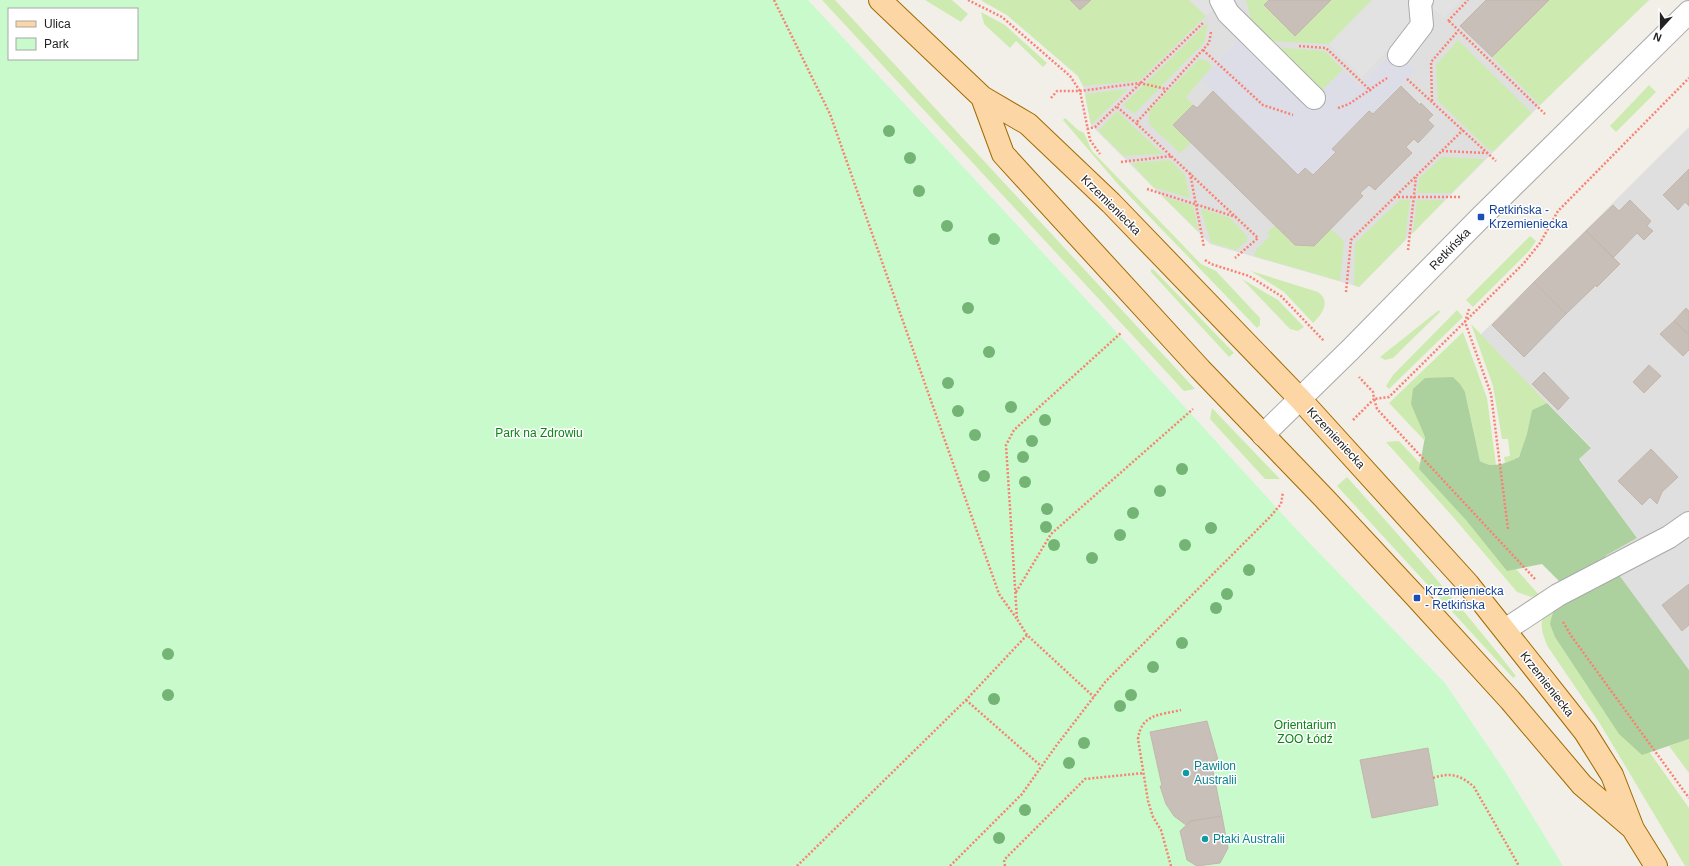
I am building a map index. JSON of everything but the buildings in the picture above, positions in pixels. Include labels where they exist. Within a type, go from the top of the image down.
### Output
[{"type":"main road","name":"Krzemieniecka","points":[[880,0],[982,97],[1028,124],[1111,203],[1300,399],[1462,578],[1585,732],[1612,775],[1634,829],[1656,866]]},
{"type":"main road","name":"Krzemieniecka","points":[[982,97],[1002,154],[1077,237],[1355,532],[1510,700],[1582,785],[1634,829]]},
{"type":"street","points":[[1399,55],[1422,25],[1420,3],[1422,0]]},
{"type":"street","points":[[1219,7],[1314,98]]},
{"type":"street","name":"Retkińska","points":[[1263,435],[1689,12]]},
{"type":"street","points":[[1505,630],[1550,600],[1636,553],[1669,537],[1689,523]]},
{"type":"path","points":[[774,0],[830,114],[999,594],[1027,635],[1094,697]]},
{"type":"path","points":[[968,0],[1002,17],[1070,76],[1080,91],[1087,129],[1094,147],[1106,159]]},
{"type":"path","points":[[1087,129],[1096,127],[1219,7]]},
{"type":"path","points":[[1136,123],[1210,43],[1219,7]]},
{"type":"path","points":[[1448,21],[1545,114]]},
{"type":"path","points":[[1432,101],[1431,62],[1458,31]]},
{"type":"path","points":[[1258,43],[1326,48],[1370,91]]},
{"type":"path","points":[[1203,50],[1217,62]]},
{"type":"path","points":[[1360,412],[1374,399],[1389,397],[1533,253],[1558,211],[1689,78]]},
{"type":"path","points":[[1408,80],[1496,162]]},
{"type":"path","points":[[1051,98],[1057,92],[1080,91],[1140,83],[1167,89]]},
{"type":"path","points":[[1117,107],[1172,156],[1258,238],[1235,258]]},
{"type":"path","points":[[1346,292],[1351,240],[1463,130]]},
{"type":"path","points":[[1442,152],[1488,153]]},
{"type":"path","points":[[1121,162],[1172,156]]},
{"type":"path","points":[[1190,173],[1204,247]]},
{"type":"path","points":[[1408,250],[1416,176]]},
{"type":"path","points":[[1147,189],[1238,218]]},
{"type":"path","points":[[1394,197],[1461,197]]},
{"type":"path","points":[[1204,259],[1211,264],[1249,276],[1281,296],[1325,342]]},
{"type":"path","points":[[1469,309],[1465,322],[1491,394],[1508,529]]},
{"type":"path","points":[[1017,620],[1006,445],[1014,430],[1122,332]]},
{"type":"path","points":[[1360,379],[1373,392],[1377,410],[1536,581],[1550,600],[1572,637],[1689,798]]},
{"type":"path","points":[[1016,593],[1051,534],[1193,409]]},
{"type":"path","points":[[950,866],[1022,794],[1041,766],[1106,681],[1269,518],[1281,504]]},
{"type":"path","points":[[797,866],[966,700],[1027,635]]},
{"type":"path","points":[[966,700],[1041,766]]},
{"type":"path","points":[[1171,866],[1161,830],[1153,817],[1148,801],[1138,739],[1139,730],[1144,722],[1151,716],[1181,710]]},
{"type":"path","points":[[1005,866],[1004,860],[1085,778],[1144,773]]},
{"type":"path","points":[[1433,778],[1444,774],[1455,775],[1466,779],[1474,787],[1519,866]]},
{"type":"shaded area","points":[[981,0],[1649,0],[1540,105],[1359,287],[1210,244],[1091,125],[1083,86],[1078,76],[1007,15]]},
{"type":"shaded area","points":[[1189,0],[1222,0],[1206,16]]},
{"type":"shaded area","points":[[1372,0],[1461,0],[1444,18],[1431,6],[1362,77],[1329,44]]},
{"type":"shaded area","points":[[1239,39],[1307,106],[1343,70],[1360,86],[1394,50],[1416,71],[1373,114],[1369,111],[1332,149],[1336,152],[1313,175],[1305,168],[1298,175],[1201,79]]},
{"type":"shaded area","points":[[1689,127],[1689,670],[1604,556],[1637,538],[1579,458],[1591,447],[1480,335]]},
{"type":"green space","name":"Park na Zdrowiu","points":[[0,0],[808,0],[1108,323],[1295,528],[1445,683],[1506,773],[1563,866],[0,866]]},
{"type":"green space","points":[[822,0],[835,0],[1195,389],[1184,391]]},
{"type":"green space","points":[[925,0],[952,0],[968,14],[961,22]]},
{"type":"green space","points":[[1070,0],[1080,10],[1091,0],[1189,0],[1206,16],[1139,81],[1083,86],[1078,76],[1007,15],[982,1]]},
{"type":"green space","points":[[1246,0],[1269,0],[1264,6],[1295,36],[1331,0],[1372,0],[1329,44],[1266,41],[1253,28]]},
{"type":"green space","points":[[1549,0],[1649,0],[1540,105],[1492,57]]},
{"type":"green space","points":[[981,12],[1005,25],[1047,63],[1043,67],[1016,41],[1010,48],[984,24]]},
{"type":"green space","points":[[1208,22],[1204,43],[1134,114],[1123,105]]},
{"type":"green space","points":[[1458,40],[1532,113],[1494,151],[1488,149],[1438,101],[1436,65]]},
{"type":"green space","points":[[1273,47],[1325,51],[1343,70],[1318,94]]},
{"type":"green space","points":[[1199,59],[1208,61],[1212,67],[1186,97],[1193,105],[1173,125],[1191,143],[1180,153],[1149,124],[1149,111]]},
{"type":"green space","points":[[1649,85],[1656,92],[1616,132],[1610,126]]},
{"type":"green space","points":[[1128,89],[1091,125],[1085,94]]},
{"type":"green space","points":[[1117,111],[1163,154],[1124,156],[1098,131]]},
{"type":"green space","points":[[1065,118],[1078,130],[1084,133],[1092,151],[1201,264],[1216,271],[1260,318],[1260,325],[1257,328],[1116,182],[1063,120]]},
{"type":"green space","points":[[1442,157],[1485,159],[1452,193],[1417,193],[1419,178]]},
{"type":"green space","points":[[1170,160],[1185,175],[1190,198],[1153,187],[1131,163]]},
{"type":"green space","points":[[1162,196],[1193,206],[1199,232]]},
{"type":"green space","points":[[1400,200],[1410,200],[1405,240],[1359,287],[1354,285],[1355,243]]},
{"type":"green space","points":[[1417,200],[1445,200],[1413,233]]},
{"type":"green space","points":[[1203,209],[1230,218],[1247,236],[1247,241],[1236,250],[1211,243],[1201,211]]},
{"type":"green space","points":[[1275,225],[1295,245],[1314,246],[1331,229],[1344,241],[1340,281],[1254,256],[1256,250],[1270,236],[1267,233]]},
{"type":"green space","points":[[1530,236],[1536,241],[1529,251],[1473,307],[1466,300]]},
{"type":"green space","points":[[1151,269],[1154,270],[1234,353],[1229,357],[1151,272]]},
{"type":"green space","points":[[1251,271],[1318,292],[1322,296],[1325,304],[1322,312],[1313,323],[1284,292]]},
{"type":"green space","points":[[1242,279],[1278,300],[1304,327],[1298,331],[1290,329]]},
{"type":"green space","points":[[1439,310],[1440,312],[1393,358],[1385,360],[1380,357]]},
{"type":"green space","points":[[1457,310],[1463,317],[1389,389],[1386,386],[1393,375]]},
{"type":"green space","points":[[1471,324],[1547,403],[1532,410],[1524,446],[1519,456],[1512,461],[1505,463],[1504,457],[1510,456],[1508,439],[1502,439],[1493,386]]},
{"type":"green space","points":[[1463,332],[1487,398],[1496,465],[1484,464],[1480,461],[1465,392],[1424,440],[1389,403]]},
{"type":"green space","points":[[1453,377],[1465,392],[1480,461],[1489,465],[1494,465],[1505,463],[1519,457],[1527,434],[1532,410],[1547,403],[1591,448],[1579,459],[1637,538],[1605,556],[1689,670],[1689,739],[1642,755],[1619,734],[1555,637],[1550,624],[1560,582],[1542,564],[1507,571],[1466,520],[1419,469],[1425,437],[1411,404],[1413,389],[1425,378]]},
{"type":"green space","points":[[1212,408],[1280,479],[1265,479],[1210,419]]},
{"type":"green space","points":[[1399,441],[1479,527],[1539,595],[1531,597],[1517,592],[1454,518],[1386,442]]},
{"type":"green space","points":[[1347,477],[1433,575],[1516,676],[1513,678],[1337,486]]},
{"type":"green space","points":[[1549,610],[1689,808],[1689,866],[1685,866],[1599,722],[1548,647],[1544,637],[1542,623],[1545,614]]},
{"type":"green space","points":[[1689,739],[1689,773],[1669,746]]},
{"type":"place","name":"Retkińska - Krzemieniecka","points":[[1481,217]]},
{"type":"place","name":"Krzemieniecka - Retkińska","points":[[1417,598]]},
{"type":"place","name":"Pawilon Australii","points":[[1186,773]]},
{"type":"place","name":"Ptaki Australii","points":[[1205,839]]},
{"type":"park label","name":"Orientarium ZOO Łódź","points":[[1305,732]]}]
